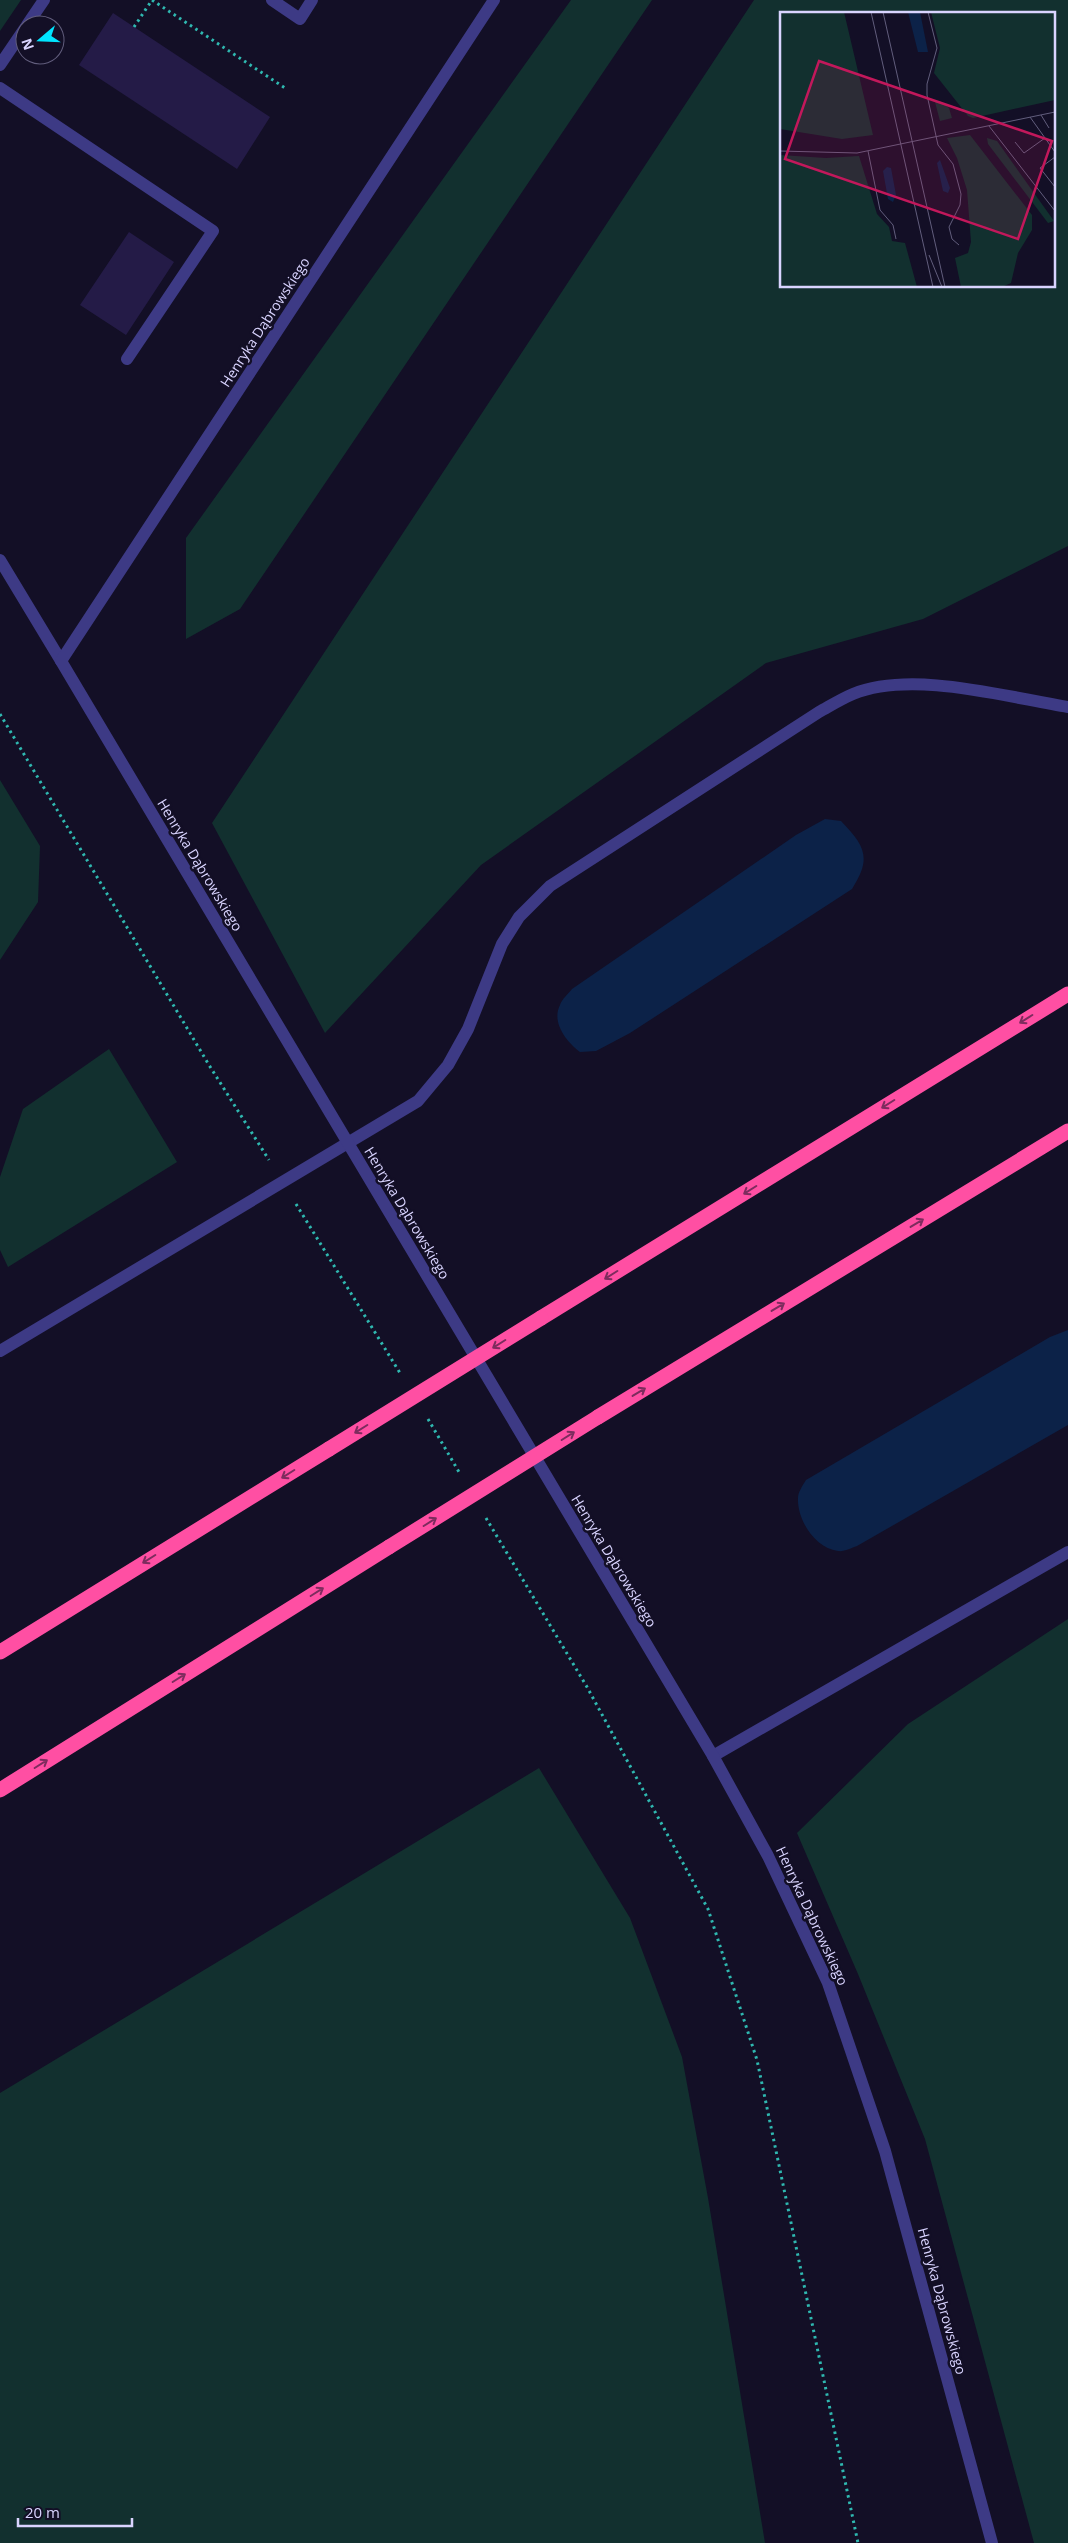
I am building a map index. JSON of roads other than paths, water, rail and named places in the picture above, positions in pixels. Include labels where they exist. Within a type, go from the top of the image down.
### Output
[{"type":"highway","points":[[0,1652],[1068,994]]},
{"type":"highway","points":[[0,1790],[598,1417],[1068,1131]]},
{"type":"street","points":[[34,15],[44,0]]},
{"type":"street","points":[[272,0],[300,19],[312,0]]},
{"type":"street","name":"Henryka Dąbrowskiego","points":[[61,661],[494,0]]},
{"type":"street","points":[[0,65],[15,43]]},
{"type":"street","points":[[0,88],[213,232],[127,359]]},
{"type":"street","name":"Henryka Dąbrowskiego","points":[[0,560],[713,1756],[768,1856],[828,1983],[885,2151],[992,2543]]},
{"type":"street","points":[[0,1351],[418,1101],[448,1065],[468,1029],[502,944],[520,917],[550,886],[818,712],[854,694],[891,685],[924,684],[1068,707]]},
{"type":"street","points":[[713,1756],[1068,1552]]},
{"type":"water","points":[[825,819],[841,821],[860,845],[864,860],[862,869],[852,889],[630,1033],[596,1051],[580,1052],[570,1043],[559,1025],[558,1012],[561,1003],[572,989],[796,835]]},
{"type":"water","points":[[1068,1330],[1068,1425],[857,1546],[843,1551],[830,1549],[822,1545],[809,1532],[798,1506],[799,1493],[806,1480],[1050,1337]]}]
